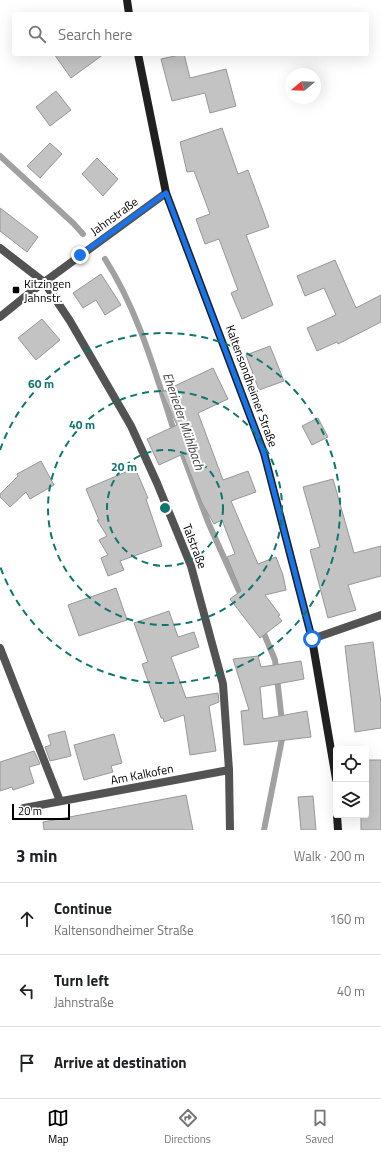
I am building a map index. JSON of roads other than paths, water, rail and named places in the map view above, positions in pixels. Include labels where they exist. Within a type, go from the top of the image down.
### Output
[{"type":"main road","points":[[126,0],[129,12]]},
{"type":"main road","name":"Kaltensondheimer Straße","points":[[138,56],[166,193],[264,453],[312,639],[333,762]]},
{"type":"main road","points":[[337,818],[338,830]]},
{"type":"street","name":"Jahnstraße","points":[[0,316],[166,193]]},
{"type":"street","name":"Talstraße","points":[[0,248],[44,282],[70,321],[132,426],[157,482],[190,566],[223,684],[229,770],[230,830]]},
{"type":"street","points":[[312,639],[381,615]]},
{"type":"street","points":[[0,648],[60,801]]},
{"type":"street","name":"Am Kalkofen","points":[[24,808],[229,770]]},
{"type":"waterway","name":"Eherieder Mühlbach","points":[[0,156],[83,234]]},
{"type":"waterway","name":"Eherieder Mühlbach","points":[[105,259],[128,300],[146,344],[175,434]]},
{"type":"waterway","name":"Eherieder Mühlbach","points":[[180,447],[208,522],[239,591]]},
{"type":"waterway","name":"Eherieder Mühlbach","points":[[262,629],[275,660],[282,722]]},
{"type":"waterway","name":"Eherieder Mühlbach","points":[[264,830],[283,734]]},
{"type":"place","name":"Kitzingen Jahnstr.","points":[[16,290]]}]
